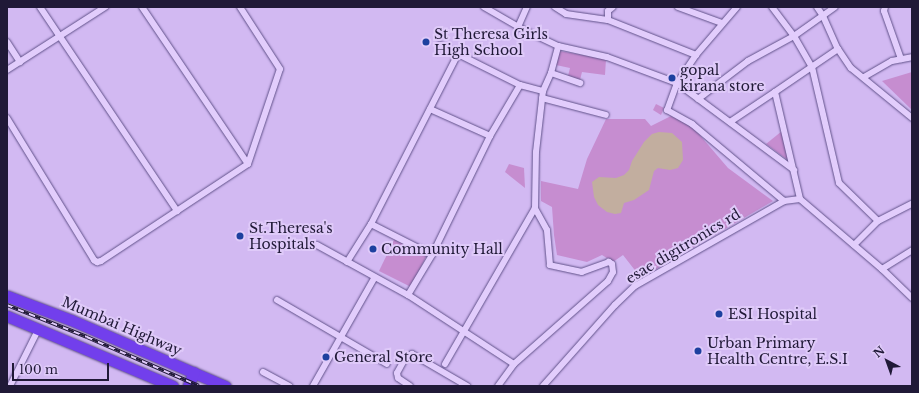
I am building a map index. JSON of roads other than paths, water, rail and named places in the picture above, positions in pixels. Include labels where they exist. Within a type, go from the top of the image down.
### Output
[{"type":"highway","name":"Mumbai Highway","points":[[7,296],[71,320],[226,386]]},
{"type":"highway","points":[[7,316],[172,386]]},
{"type":"highway","points":[[188,386],[194,372]]},
{"type":"street","points":[[40,7],[177,211]]},
{"type":"street","points":[[7,70],[105,7]]},
{"type":"street","points":[[142,7],[248,164]]},
{"type":"street","points":[[7,118],[97,262],[248,164],[280,69],[240,7]]},
{"type":"street","points":[[484,7],[518,27],[558,46],[607,57],[677,83],[794,170]]},
{"type":"street","points":[[518,27],[527,7]]},
{"type":"street","points":[[555,7],[566,14],[608,20],[696,55]]},
{"type":"street","points":[[566,14],[568,7]]},
{"type":"street","points":[[608,20],[608,11],[613,7]]},
{"type":"street","points":[[678,7],[687,8],[722,23]]},
{"type":"street","points":[[738,7],[722,23],[696,55],[677,83],[667,110],[692,124],[784,201]]},
{"type":"street","points":[[772,7],[794,36],[812,67],[839,183],[878,222]]},
{"type":"street","points":[[817,7],[823,16],[838,49],[851,68],[864,77],[912,118]]},
{"type":"street","points":[[698,99],[748,61],[794,36],[835,7]]},
{"type":"street","points":[[884,7],[900,59]]},
{"type":"street","points":[[7,42],[20,62]]},
{"type":"street","points":[[440,45],[542,95],[606,115]]},
{"type":"street","points":[[498,386],[514,364],[608,281],[613,272],[612,264],[609,262],[582,272],[550,264],[546,230],[535,208],[536,152],[542,95],[551,73],[558,46]]},
{"type":"street","points":[[730,122],[838,49]]},
{"type":"street","points":[[347,262],[370,224],[458,54]]},
{"type":"street","points":[[864,77],[892,61],[912,57]]},
{"type":"street","points":[[551,73],[580,83]]},
{"type":"street","points":[[408,296],[432,255],[490,136],[520,85]]},
{"type":"street","points":[[775,92],[800,199],[911,294]]},
{"type":"street","points":[[430,110],[490,136]]},
{"type":"street","points":[[7,133],[14,129]]},
{"type":"street","name":"esae digitronics rd","points":[[544,386],[615,304],[635,286],[784,201],[800,199]]},
{"type":"street","points":[[854,245],[878,222],[912,204]]},
{"type":"street","points":[[445,364],[535,208]]},
{"type":"street","points":[[370,224],[432,255]]},
{"type":"street","points":[[317,245],[408,296],[514,364]]},
{"type":"street","points":[[882,269],[912,250]]},
{"type":"street","points":[[313,386],[375,277]]},
{"type":"street","points":[[277,300],[387,364]]},
{"type":"street","points":[[10,386],[38,330]]},
{"type":"street","points":[[407,385],[398,378],[397,373],[406,357],[412,354],[467,386]]},
{"type":"street","points":[[263,372],[289,386]]},
{"type":"railway","points":[[7,305],[87,337],[199,386]]},
{"type":"place","name":"St Theresa Girls High School","points":[[426,42]]},
{"type":"place","name":"gopal kirana store","points":[[672,78]]},
{"type":"place","name":"St.Theresa's Hospitals","points":[[240,236]]},
{"type":"place","name":"Community Hall","points":[[373,249]]},
{"type":"place","name":"ESI Hospital","points":[[719,314]]},
{"type":"place","name":"Urban Primary Health Centre, E.S.I","points":[[698,351]]},
{"type":"place","name":"General Store","points":[[326,357]]}]
